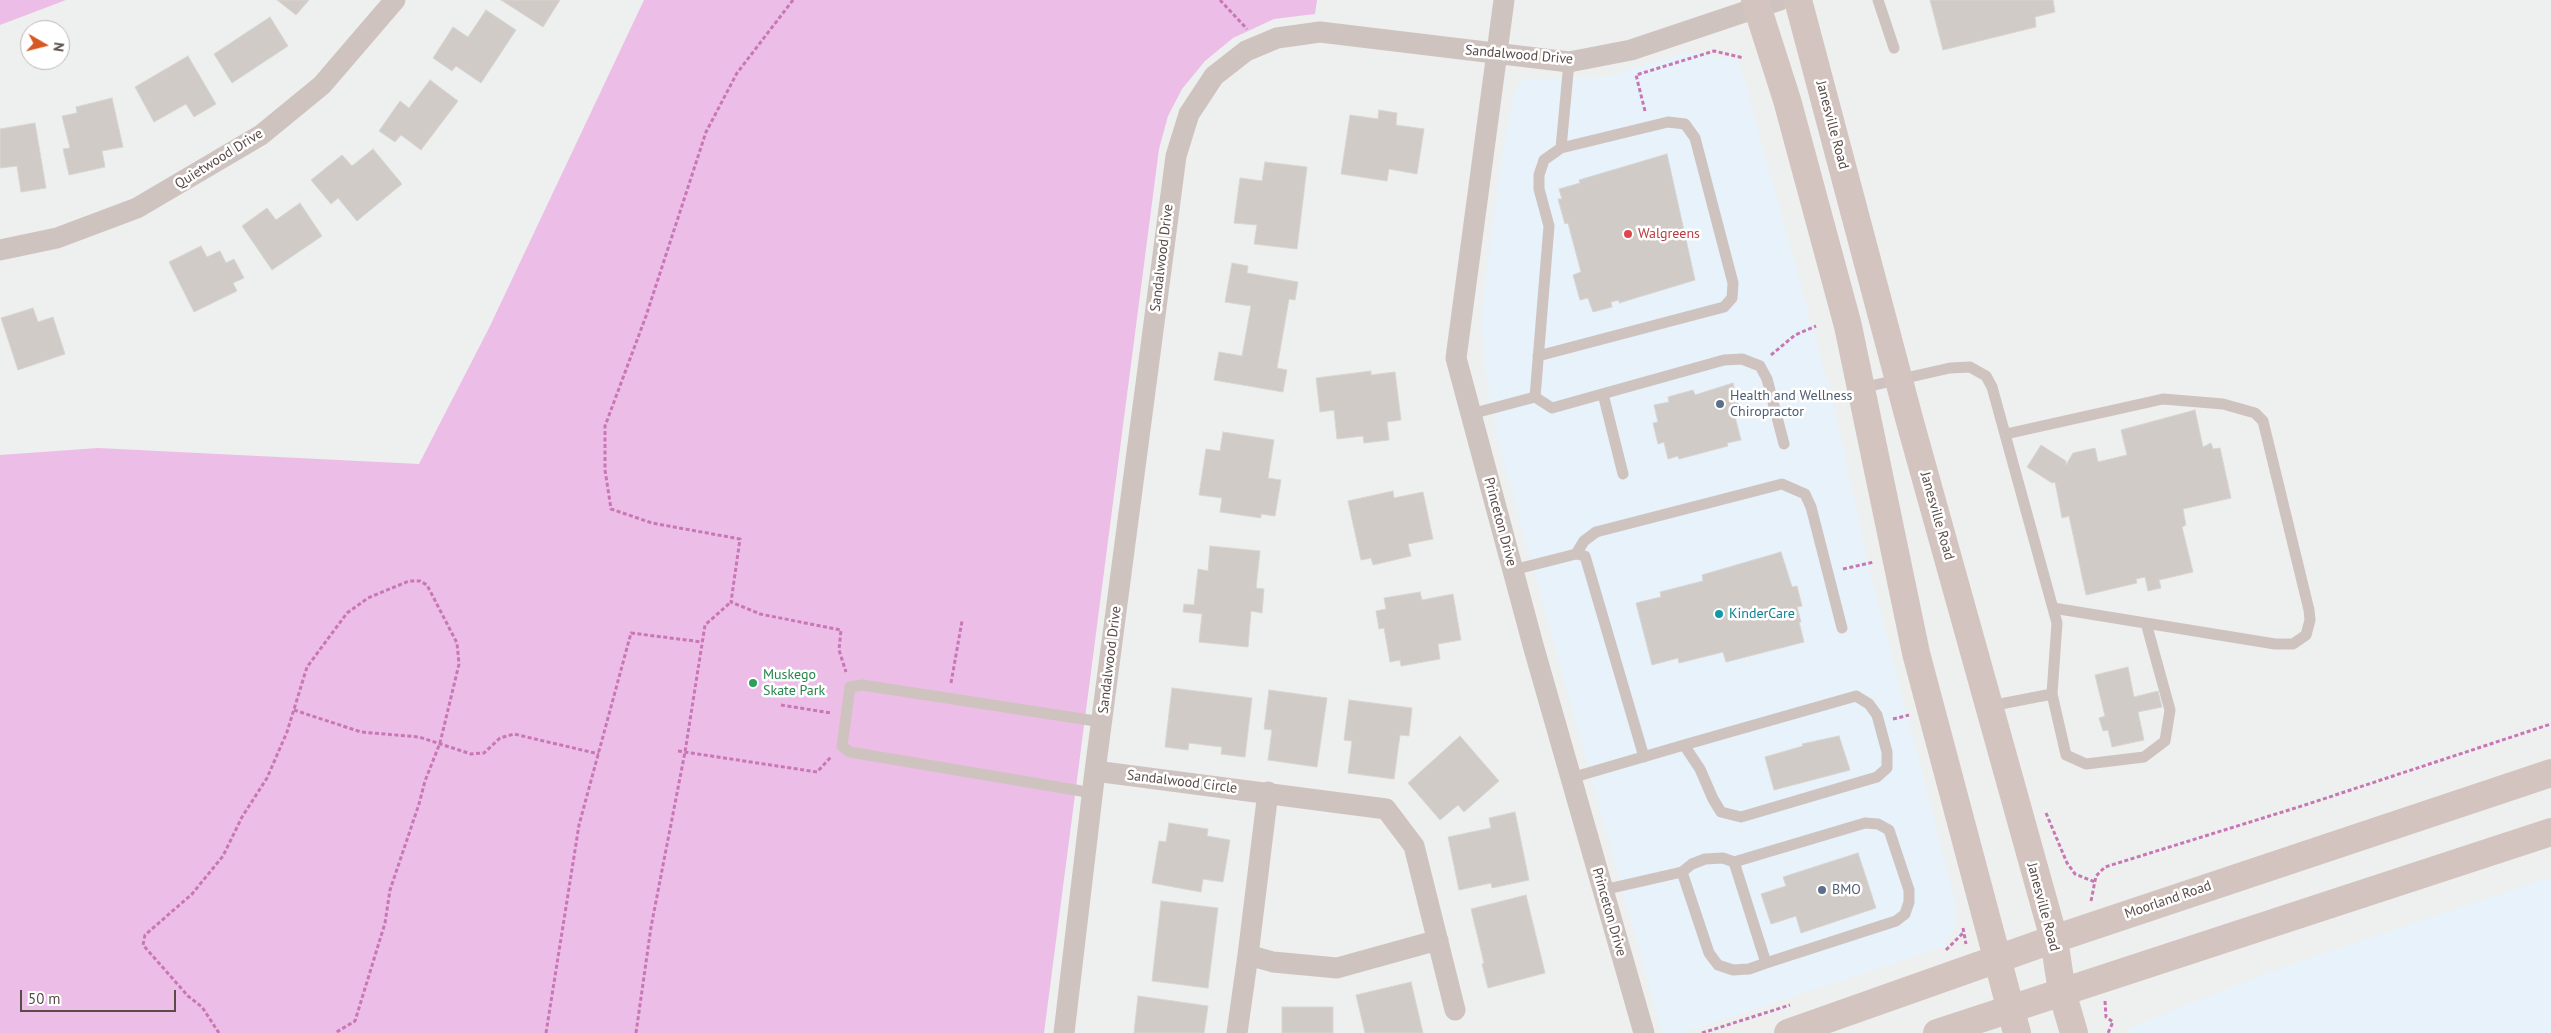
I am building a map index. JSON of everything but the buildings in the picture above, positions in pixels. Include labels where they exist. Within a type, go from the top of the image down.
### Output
[{"type":"main road","name":"Janesville Road","points":[[1798,0],[1899,378],[2054,939],[2062,992],[2074,1033]]},
{"type":"main road","points":[[1764,3],[1792,118],[1848,326],[1916,653],[2014,1021]]},
{"type":"main road","name":"Moorland Road","points":[[1788,1033],[1998,958],[2551,773]]},
{"type":"main road","points":[[1937,1033],[2014,1021],[2062,992],[2551,832]]},
{"type":"street","name":"Quietwood Drive","points":[[0,250],[56,238],[137,208],[261,135],[322,85],[395,0]]},
{"type":"street","name":"Princeton Drive","points":[[1504,0],[1456,358],[1513,570],[1644,1033]]},
{"type":"street","name":"Sandalwood Drive","points":[[1064,1033],[1095,771],[1176,156],[1189,114],[1214,76],[1246,51],[1277,38],[1320,32],[1497,55],[1569,62],[1631,50],[1764,3]]},
{"type":"street","name":"Sandalwood Circle","points":[[1095,771],[1268,792],[1386,809],[1414,846],[1455,1010]]},
{"type":"street","points":[[1237,1033],[1268,792]]},
{"type":"street","points":[[1248,955],[1273,962],[1337,968],[1438,940]]},
{"type":"lane","points":[[1878,0],[1894,48]]},
{"type":"lane","points":[[1561,148],[1569,62]]},
{"type":"lane","points":[[1535,397],[1538,356],[1549,226],[1539,189],[1539,175],[1544,160],[1561,148],[1668,122],[1685,124],[1695,138],[1733,283],[1732,298],[1724,307],[1538,356]]},
{"type":"lane","points":[[1471,414],[1535,397],[1552,408],[1724,360],[1742,360],[1760,366],[1767,379],[1784,444]]},
{"type":"lane","points":[[1861,388],[1950,368],[1970,367],[1986,376],[1992,387],[2006,434],[2053,608],[2056,623],[2052,694],[2066,755],[2086,764],[2144,757],[2165,741],[2170,710],[2146,623]]},
{"type":"lane","points":[[1603,394],[1623,474]]},
{"type":"lane","points":[[2006,434],[2164,399],[2223,404],[2255,413],[2263,421],[2309,610],[2306,635],[2293,644],[2275,644],[2053,608]]},
{"type":"lane","points":[[1576,554],[1584,541],[1596,532],[1782,484],[1805,494],[1811,507],[1842,628]]},
{"type":"lane","points":[[1513,570],[1576,554],[1585,556],[1644,757]]},
{"type":"lane","points":[[1093,793],[850,752],[842,746],[850,687],[862,685],[1102,722]]},
{"type":"lane","points":[[1990,706],[2052,694]]},
{"type":"lane","points":[[1571,778],[1684,745],[1856,696],[1869,704],[1877,715],[1888,752],[1887,768],[1877,777],[1741,817],[1722,812],[1713,799],[1700,770],[1684,745]]},
{"type":"lane","points":[[1603,890],[1682,872],[1692,864],[1705,859],[1723,858],[1734,862],[1864,823],[1878,824],[1889,830],[1909,890],[1909,902],[1905,914],[1896,921],[1766,964],[1741,969],[1718,965],[1709,953],[1682,872]]},
{"type":"lane","points":[[1734,862],[1766,964]]},
{"type":"path","points":[[636,1033],[651,927],[685,752],[705,625],[731,602],[740,539],[652,523],[611,509],[605,470],[605,426],[646,316],[706,132],[737,73],[792,0]]},
{"type":"path","points":[[1220,0],[1262,45]]},
{"type":"path","points":[[1649,127],[1636,76],[1714,51],[1744,58]]},
{"type":"path","points":[[1760,366],[1795,335],[1816,326]]},
{"type":"path","points":[[1828,572],[1874,562]]},
{"type":"path","points":[[220,1033],[202,1007],[188,996],[143,944],[145,935],[192,894],[223,856],[242,817],[267,778],[294,710],[307,667],[347,613],[368,598],[409,580],[420,580],[427,585],[457,643],[459,664],[440,743],[425,781],[390,890],[385,923],[355,1020],[335,1033]]},
{"type":"path","points":[[731,602],[760,614],[841,630],[839,650],[850,687]]},
{"type":"path","points":[[949,698],[962,622]]},
{"type":"path","points":[[546,1033],[579,825],[631,633],[702,642]]},
{"type":"path","points":[[781,705],[846,716]]},
{"type":"path","points":[[294,710],[361,732],[419,737],[440,743],[450,749],[471,754],[484,753],[500,738],[514,734],[599,754]]},
{"type":"path","points":[[2090,905],[2096,876],[2105,867],[2305,805],[2551,724]]},
{"type":"path","points":[[678,751],[817,772],[842,746]]},
{"type":"path","points":[[2045,810],[2067,863],[2075,874],[2095,882]]},
{"type":"path","points":[[2106,1017],[2113,1022],[2108,1033]]},
{"type":"shaded area","points":[[0,0],[66,0],[0,25]]},
{"type":"shaded area","points":[[644,0],[1317,0],[1315,14],[1274,19],[1233,38],[1205,61],[1182,89],[1168,116],[1159,149],[1044,1033],[0,1033],[0,455],[98,448],[419,464],[489,328]]},
{"type":"shaded area","points":[[1684,52],[1739,60],[1834,406],[1867,559],[1956,905],[1956,927],[1943,947],[1682,1033],[1664,1033],[1659,1022],[1498,442],[1486,377],[1481,316],[1504,142],[1515,89],[1526,79],[1607,77]]},
{"type":"shaded area","points":[[2551,877],[2551,1033],[2129,1033],[2127,1029],[2278,969]]},
{"type":"place","name":"Walgreens","points":[[1628,234]]},
{"type":"place","name":"Health and Wellness Chiropractor","points":[[1720,404]]},
{"type":"place","name":"KinderCare","points":[[1719,614]]},
{"type":"place","name":"Muskego Skate Park","points":[[753,683]]},
{"type":"place","name":"BMO","points":[[1822,890]]}]
